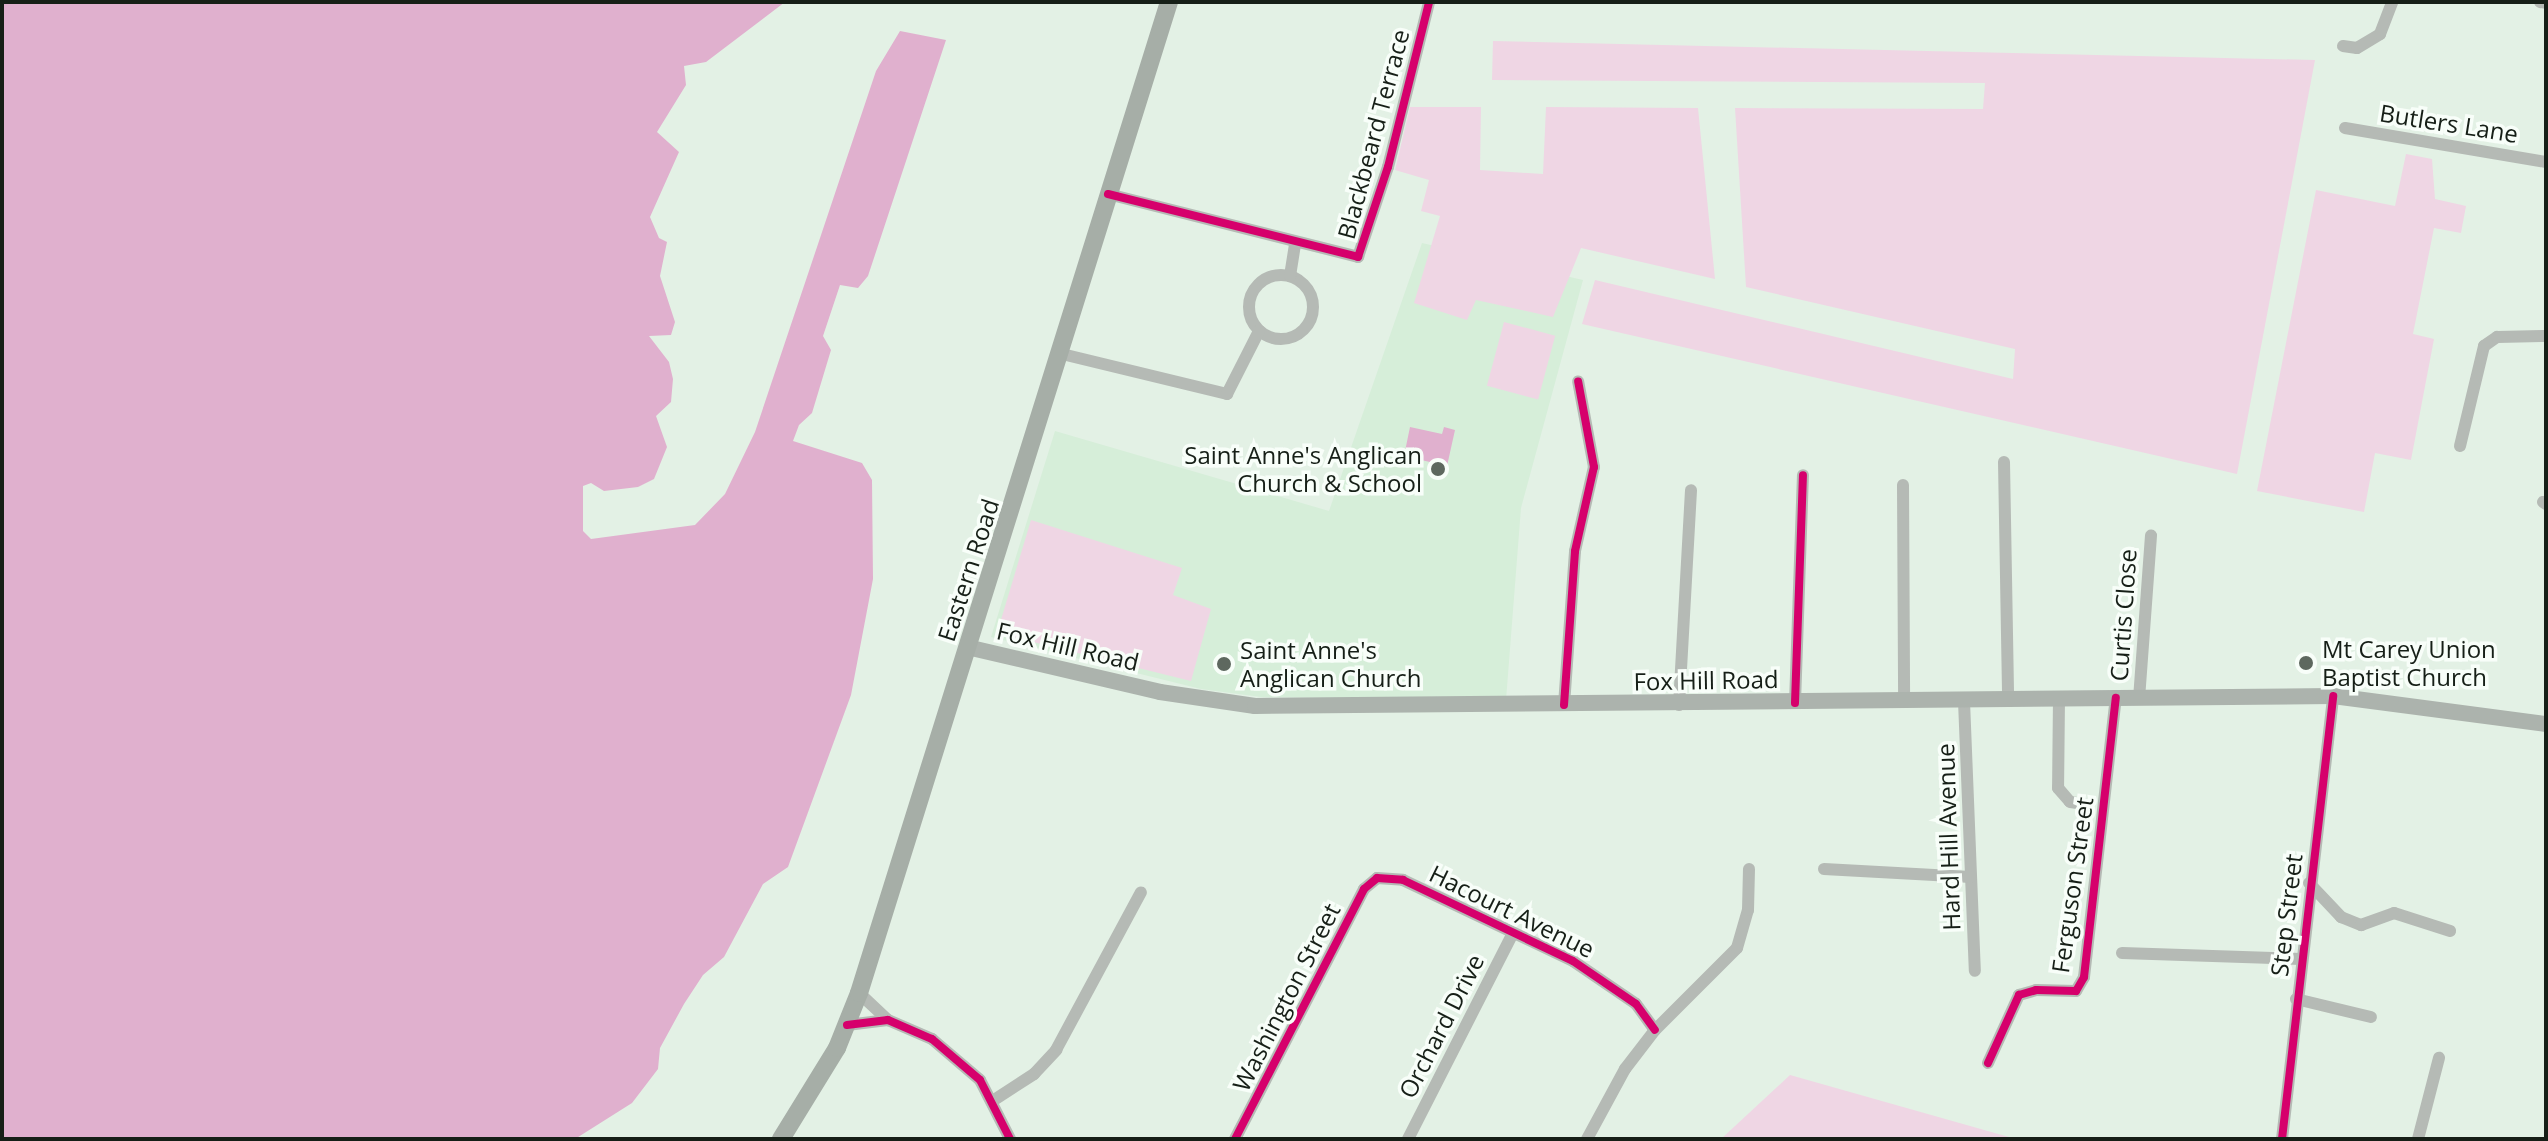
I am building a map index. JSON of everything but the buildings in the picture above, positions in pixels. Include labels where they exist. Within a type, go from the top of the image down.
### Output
[{"type":"highway","name":"Eastern Road","points":[[781,1139],[847,1025],[859,993],[1062,354],[1108,194],[1169,2]]},
{"type":"main road","name":"Fox Hill Road","points":[[967,647],[1223,703],[1679,705],[2333,696],[2546,724]]},
{"type":"street","name":"Blackbeard Terrace","points":[[1108,194],[1350,258],[1364,249],[1429,2]]},
{"type":"street","points":[[2343,46],[2357,48],[2380,34],[2392,2]]},
{"type":"street","points":[[2540,2],[2546,3]]},
{"type":"street","name":"Butlers Lane","points":[[2345,128],[2546,162]]},
{"type":"street","points":[[1290,276],[1295,243]]},
{"type":"street","points":[[1290,276],[1311,298],[1305,328],[1278,339],[1259,331],[1249,312],[1253,291],[1269,277],[1290,276]]},
{"type":"street","points":[[1062,354],[1227,394],[1259,331]]},
{"type":"street","points":[[2460,446],[2484,346],[2497,337],[2546,336]]},
{"type":"street","points":[[1564,705],[1575,551],[1589,509],[1594,467],[1578,381]]},
{"type":"street","points":[[2004,462],[2008,699]]},
{"type":"street","points":[[1795,703],[1803,475]]},
{"type":"street","points":[[1903,485],[1904,701]]},
{"type":"street","points":[[1679,705],[1691,490]]},
{"type":"street","name":"Curtis Close","points":[[2139,699],[2151,535]]},
{"type":"street","name":"Step Street","points":[[2281,1139],[2333,696]]},
{"type":"street","points":[[2059,698],[2058,788],[2070,802],[2085,804]]},
{"type":"street","name":"Ferguson Street","points":[[1988,1063],[2019,995],[2036,990],[2076,991],[2084,977],[2116,698]]},
{"type":"street","name":"Hard Hill Avenue","points":[[1964,701],[1975,971]]},
{"type":"street","points":[[1587,1139],[1625,1069],[1655,1030],[1704,987],[1737,948],[1748,910],[1749,869]]},
{"type":"street","points":[[1824,869],[1971,877]]},
{"type":"street","name":"Hacourt Avenue","points":[[1377,878],[1403,880],[1513,933],[1610,985],[1636,1004],[1655,1030]]},
{"type":"street","name":"Washington Street","points":[[1235,1139],[1364,889],[1377,878]]},
{"type":"street","points":[[2309,883],[2341,917],[2361,925],[2394,913],[2450,931]]},
{"type":"street","points":[[994,1100],[1034,1074],[1056,1050],[1141,892]]},
{"type":"street","name":"Orchard Drive","points":[[1408,1139],[1513,933]]},
{"type":"street","points":[[2122,953],[2301,959]]},
{"type":"street","points":[[859,993],[888,1020],[932,1039],[961,1060],[994,1100],[1010,1139]]},
{"type":"street","points":[[2296,999],[2371,1017]]},
{"type":"street","points":[[847,1025],[888,1020]]},
{"type":"street","points":[[2418,1139],[2439,1058]]},
{"type":"shaded area","points":[[2,2],[785,2],[706,62],[684,66],[686,85],[657,132],[679,152],[650,217],[659,238],[667,242],[660,276],[675,322],[671,335],[649,336],[669,362],[673,379],[671,402],[656,416],[667,447],[654,479],[638,487],[604,491],[591,483],[583,486],[583,531],[591,539],[695,525],[725,494],[755,432],[876,71],[900,31],[946,40],[868,276],[858,288],[840,285],[823,336],[831,350],[812,413],[799,425],[793,441],[862,463],[872,480],[873,579],[851,695],[788,867],[763,884],[724,957],[703,975],[684,1004],[660,1048],[658,1069],[632,1103],[575,1139],[2,1139]]},
{"type":"shaded area","points":[[1493,41],[2315,60],[2237,474],[1582,324],[1595,280],[2013,379],[2015,349],[1746,287],[1735,108],[1983,109],[1985,83],[1492,80]]},
{"type":"shaded area","points":[[1410,107],[1481,107],[1480,170],[1543,174],[1546,107],[1698,108],[1715,279],[1581,248],[1553,317],[1476,300],[1467,320],[1414,303],[1440,216],[1421,211],[1429,180],[1395,170]]},
{"type":"shaded area","points":[[2406,154],[2432,159],[2435,199],[2466,206],[2461,233],[2434,228],[2413,334],[2434,339],[2411,460],[2375,453],[2364,512],[2257,491],[2316,190],[2395,206]]},
{"type":"shaded area","name":"Saint Anne's Anglican Church & School","points":[[1422,243],[1583,280],[1521,508],[1506,700],[1261,697],[1201,689],[991,637],[1055,431],[1329,511]]},
{"type":"shaded area","points":[[1504,322],[1555,336],[1538,399],[1487,386]]},
{"type":"shaded area","points":[[1410,427],[1442,434],[1444,427],[1455,430],[1447,466],[1404,456]]},
{"type":"shaded area","points":[[1031,520],[1182,568],[1173,595],[1211,609],[1191,681],[997,633]]},
{"type":"shaded area","points":[[1790,1075],[2016,1139],[1721,1139]]},
{"type":"cycle path","points":[[1108,194],[1358,257],[1388,167],[1429,2]]},
{"type":"cycle path","points":[[1564,705],[1575,551],[1594,467],[1578,381]]},
{"type":"cycle path","points":[[1795,703],[1803,475]]},
{"type":"cycle path","points":[[2282,1139],[2333,696]]},
{"type":"cycle path","points":[[1988,1063],[2019,995],[2036,990],[2076,991],[2084,977],[2116,698]]},
{"type":"cycle path","points":[[1235,1139],[1364,889],[1377,878],[1403,880],[1573,961],[1636,1004],[1655,1030]]},
{"type":"cycle path","points":[[847,1025],[888,1020],[932,1039],[980,1080],[1010,1139]]},
{"type":"place","name":"Saint Anne's Anglican Church & School","points":[[1438,469]]},
{"type":"place","name":"Mt Carey Union Baptist Church","points":[[2306,663]]},
{"type":"place","name":"Saint Anne's Anglican Church","points":[[1224,664]]}]
